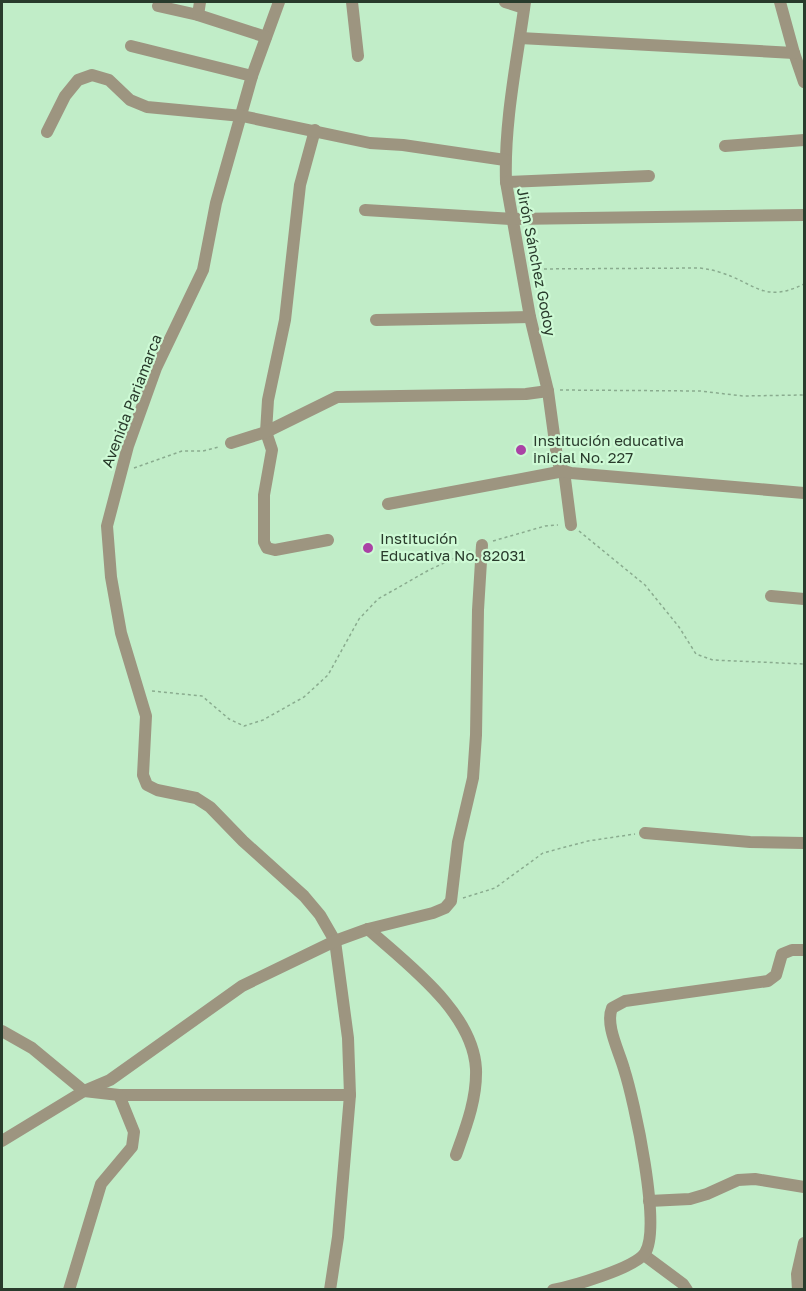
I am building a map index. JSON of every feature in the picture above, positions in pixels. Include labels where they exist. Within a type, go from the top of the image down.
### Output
[{"type":"street","points":[[198,15],[200,2]]},
{"type":"street","name":"Avenida Pariamarca","points":[[279,2],[252,76],[216,203],[203,270],[156,368],[120,471],[107,526],[111,577],[121,633],[146,716],[143,775],[147,785],[157,790],[196,798],[210,807],[243,841],[304,896],[320,915],[335,941]]},
{"type":"street","points":[[352,2],[358,56]]},
{"type":"street","points":[[506,2],[524,5]]},
{"type":"street","points":[[780,2],[804,82]]},
{"type":"street","name":"Jirón Sánchez Godoy","points":[[524,5],[505,160],[506,182],[530,317],[548,391],[557,457],[564,471],[571,525]]},
{"type":"street","points":[[158,6],[198,15],[266,37]]},
{"type":"street","points":[[520,38],[794,53]]},
{"type":"street","points":[[131,46],[252,76]]},
{"type":"street","points":[[47,132],[65,96],[78,80],[92,75],[109,80],[130,100],[147,107],[242,116],[370,143],[403,145],[505,160]]},
{"type":"street","points":[[315,130],[300,184],[285,320],[268,400],[266,432],[272,450],[264,495],[264,542],[267,548],[275,550],[328,540]]},
{"type":"street","points":[[725,146],[804,140]]},
{"type":"street","points":[[506,182],[649,176]]},
{"type":"street","points":[[365,210],[512,219],[804,214]]},
{"type":"street","points":[[376,320],[530,317]]},
{"type":"street","points":[[231,443],[266,432],[337,397],[526,394],[548,391]]},
{"type":"street","points":[[388,504],[564,471],[804,493]]},
{"type":"street","points":[[2,1141],[84,1091],[110,1080],[242,986],[335,941],[368,929],[433,913],[445,908],[451,901],[458,842],[473,778],[477,735],[477,621],[482,545]]},
{"type":"street","points":[[771,596],[804,598]]},
{"type":"street","points":[[645,833],[750,842],[804,843]]},
{"type":"street","points":[[368,929],[415,970],[437,994],[459,1020],[472,1045],[476,1070],[471,1110],[456,1155]]},
{"type":"street","points":[[330,1290],[339,1226],[350,1095],[348,1038],[335,941]]},
{"type":"street","points":[[553,1290],[628,1266],[644,1255],[647,1248],[650,1228],[649,1201],[633,1096],[610,1022],[612,1008],[625,1001],[768,981],[776,975],[782,954],[792,950],[804,950]]},
{"type":"street","points":[[2,1031],[32,1048],[84,1091],[119,1095],[350,1095]]},
{"type":"street","points":[[69,1290],[101,1184],[132,1147],[134,1131],[119,1095]]},
{"type":"street","points":[[649,1201],[690,1199],[738,1180],[755,1179],[804,1187]]},
{"type":"street","points":[[798,1290],[797,1274],[804,1243]]},
{"type":"street","points":[[644,1255],[683,1284],[687,1290]]},
{"type":"path","points":[[522,269],[700,268],[719,271],[764,292],[780,294],[804,284]]},
{"type":"path","points":[[548,391],[657,390],[700,391],[743,396],[804,395]]},
{"type":"path","points":[[120,471],[182,451],[203,451],[231,443]]},
{"type":"path","points":[[451,901],[495,888],[543,854],[588,841],[645,833]]},
{"type":"place","name":"Institución educativa inicial No. 227","points":[[521,450]]},
{"type":"place","name":"Institución Educativa No. 82031","points":[[368,548]]}]
